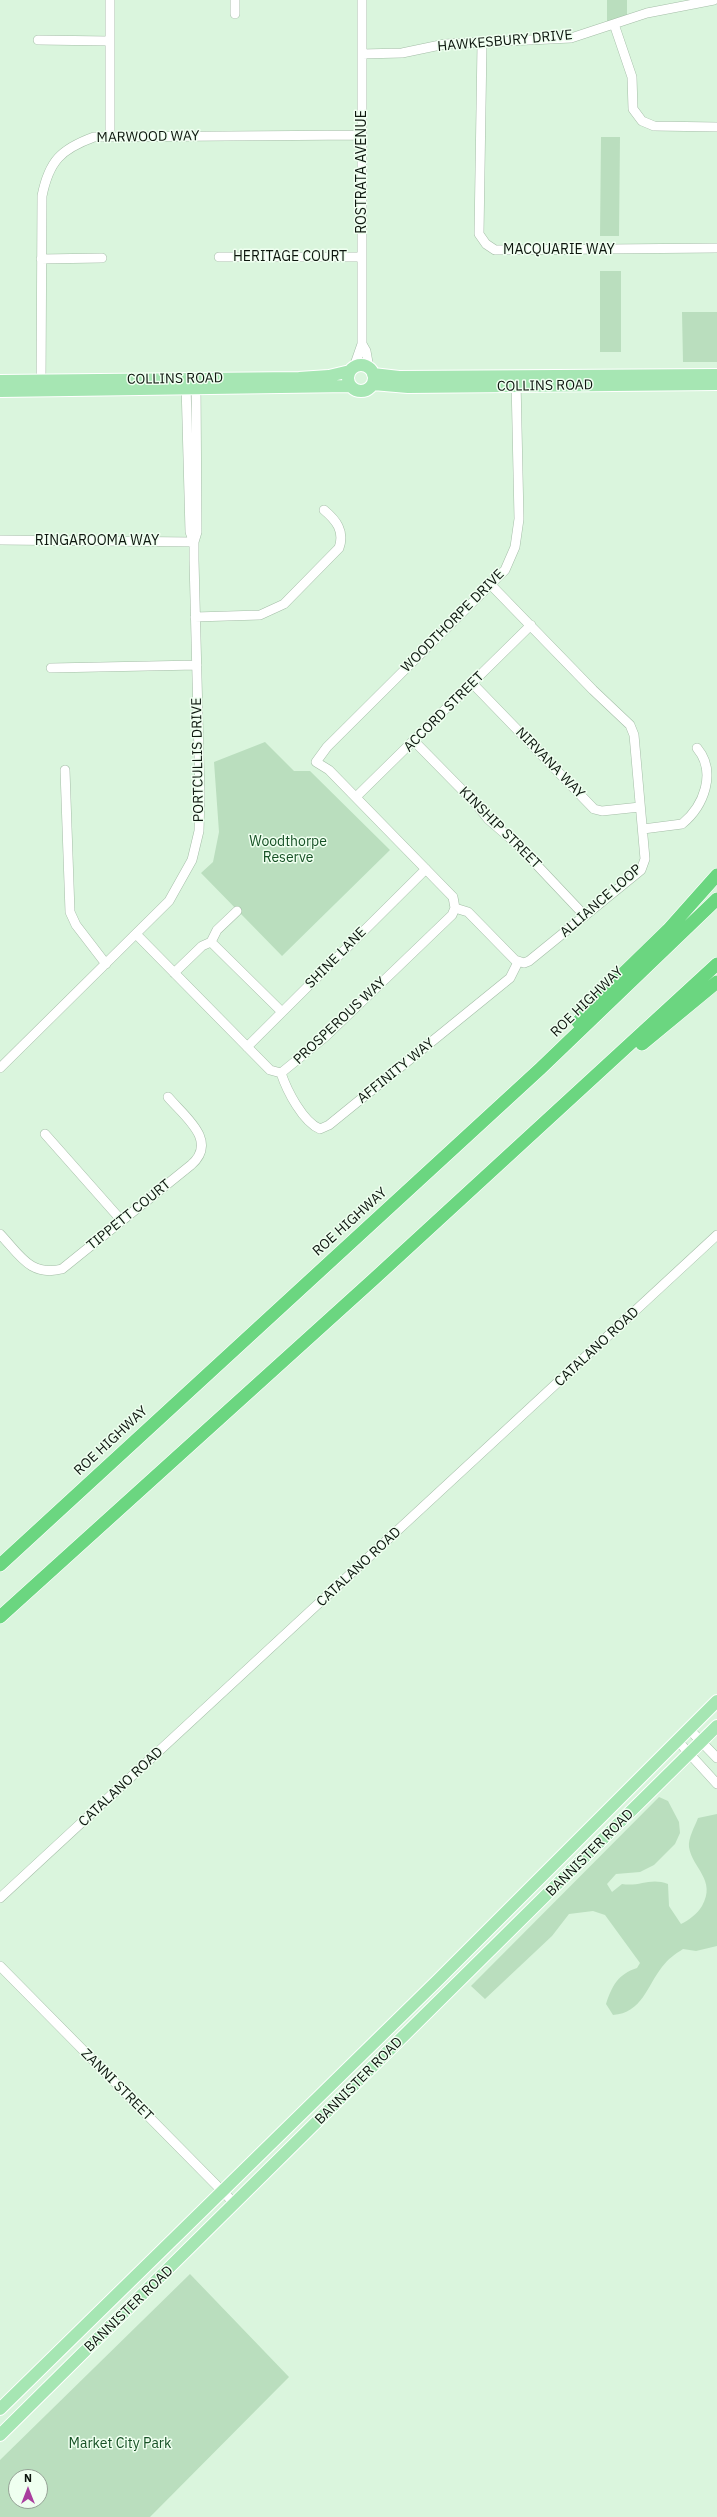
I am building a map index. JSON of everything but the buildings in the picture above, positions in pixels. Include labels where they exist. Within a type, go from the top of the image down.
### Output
[{"type":"highway","points":[[541,1068],[596,1000],[668,930],[717,875]]},
{"type":"highway","name":"ROE HIGHWAY","points":[[0,1565],[541,1068],[717,899]]},
{"type":"highway","points":[[0,1617],[717,964]]},
{"type":"highway","points":[[521,1144],[717,982]]},
{"type":"main road","name":"COLLINS ROAD","points":[[191,384],[317,378],[363,365],[372,375],[400,377],[516,382],[717,384]]},
{"type":"main road","points":[[350,386],[348,380],[352,369]]},
{"type":"main road","name":"COLLINS ROAD","points":[[0,391],[41,386],[191,384],[350,386],[354,390],[363,391],[372,375]]},
{"type":"main road","name":"COLLINS ROAD","points":[[516,382],[717,375]]},
{"type":"main road","name":"COLLINS ROAD","points":[[0,381],[41,386]]},
{"type":"main road","name":"BANNISTER ROAD","points":[[0,2409],[717,1701]]},
{"type":"main road","name":"BANNISTER ROAD","points":[[0,2435],[717,1726]]},
{"type":"street","points":[[110,0],[110,136]]},
{"type":"street","points":[[235,0],[235,14]]},
{"type":"street","name":"ROSTRATA AVENUE","points":[[352,369],[362,344],[362,0]]},
{"type":"street","name":"HAWKESBURY DRIVE","points":[[362,54],[402,53],[445,44],[482,44],[571,38],[647,12],[714,0]]},
{"type":"street","points":[[614,24],[632,77],[633,109],[642,121],[654,126],[717,127]]},
{"type":"street","points":[[38,40],[110,41]]},
{"type":"street","name":"MACQUARIE WAY","points":[[482,44],[479,234],[486,244],[494,250],[717,248]]},
{"type":"street","name":"MARWOOD WAY","points":[[41,386],[42,196],[46,176],[56,159],[73,144],[94,137],[110,136],[362,135]]},
{"type":"street","name":"HERITAGE COURT","points":[[218,257],[362,257]]},
{"type":"street","points":[[41,259],[102,258]]},
{"type":"street","name":"ROSTRATA AVENUE","points":[[362,344],[366,351],[372,375]]},
{"type":"street","name":"WOODTHORPE DRIVE","points":[[356,797],[330,770],[316,762],[327,747],[491,585],[504,570],[515,547],[519,519],[516,382]]},
{"type":"street","name":"PORTCULLIS DRIVE","points":[[0,1068],[169,901],[186,873],[199,831],[194,542],[197,532],[191,384]]},
{"type":"street","points":[[195,617],[260,615],[284,604],[339,548],[342,541],[339,526],[324,510]]},
{"type":"street","name":"RINGAROOMA WAY","points":[[0,540],[194,542]]},
{"type":"street","name":"ALLIANCE LOOP","points":[[491,585],[630,725],[634,735],[643,829],[644,865],[585,916],[529,961],[518,962]]},
{"type":"street","name":"ACCORD STREET","points":[[356,797],[473,684],[531,625]]},
{"type":"street","points":[[51,668],[197,665]]},
{"type":"street","name":"NIRVANA WAY","points":[[473,684],[594,809],[602,811],[640,807]]},
{"type":"street","name":"KINSHIP STREET","points":[[414,741],[476,804],[488,819],[518,845],[585,916]]},
{"type":"street","points":[[643,829],[682,824],[704,797],[713,776],[704,755],[697,748]]},
{"type":"street","points":[[65,770],[70,912],[76,925],[106,964]]},
{"type":"street","points":[[356,797],[453,897],[455,908],[468,912],[518,962]]},
{"type":"street","name":"SHINE LANE","points":[[247,1047],[426,869]]},
{"type":"street","name":"PROSPEROUS WAY","points":[[136,934],[270,1070],[281,1074],[325,1037],[452,915],[455,908]]},
{"type":"street","points":[[174,973],[202,946],[211,942],[217,930],[237,911]]},
{"type":"street","points":[[211,942],[282,1012]]},
{"type":"street","name":"AFFINITY WAY","points":[[281,1074],[304,1117],[313,1126],[320,1129],[329,1125],[510,978],[518,962]]},
{"type":"street","name":"TIPPETT COURT","points":[[0,1234],[34,1270],[48,1273],[62,1269],[195,1162],[202,1149],[201,1135],[168,1097]]},
{"type":"street","points":[[45,1134],[122,1221]]},
{"type":"street","name":"CATALANO ROAD","points":[[0,1898],[717,1235]]},
{"type":"street","points":[[689,1729],[717,1758]]},
{"type":"street","points":[[678,1740],[717,1784]]},
{"type":"street","name":"ZANNI STREET","points":[[0,1966],[235,2204]]},
{"type":"green space","points":[[607,0],[627,0],[627,17],[607,25]]},
{"type":"green space","points":[[601,137],[620,137],[619,236],[600,236]]},
{"type":"green space","points":[[600,271],[621,271],[621,352],[600,352]]},
{"type":"green space","points":[[682,312],[717,312],[717,362],[683,362]]},
{"type":"green space","name":"Woodthorpe Reserve","points":[[265,742],[294,771],[310,771],[390,850],[282,956],[201,873],[213,862],[219,832],[214,762]]},
{"type":"green space","points":[[659,1797],[668,1801],[679,1822],[680,1833],[675,1844],[654,1865],[640,1872],[616,1874],[607,1884],[612,1892],[622,1884],[628,1885],[656,1881],[668,1884],[669,1906],[681,1924],[687,1921],[702,1906],[706,1897],[707,1889],[705,1881],[691,1854],[689,1843],[698,1818],[717,1814],[717,1946],[696,1951],[683,1949],[664,1964],[637,2004],[623,2013],[613,2015],[606,2004],[613,1986],[620,1977],[637,1968],[640,1963],[605,1915],[593,1911],[569,1914],[552,1936],[485,1999],[471,1986]]},
{"type":"green space","name":"Market City Park","points":[[190,2274],[289,2377],[150,2517],[0,2517],[0,2460]]}]
